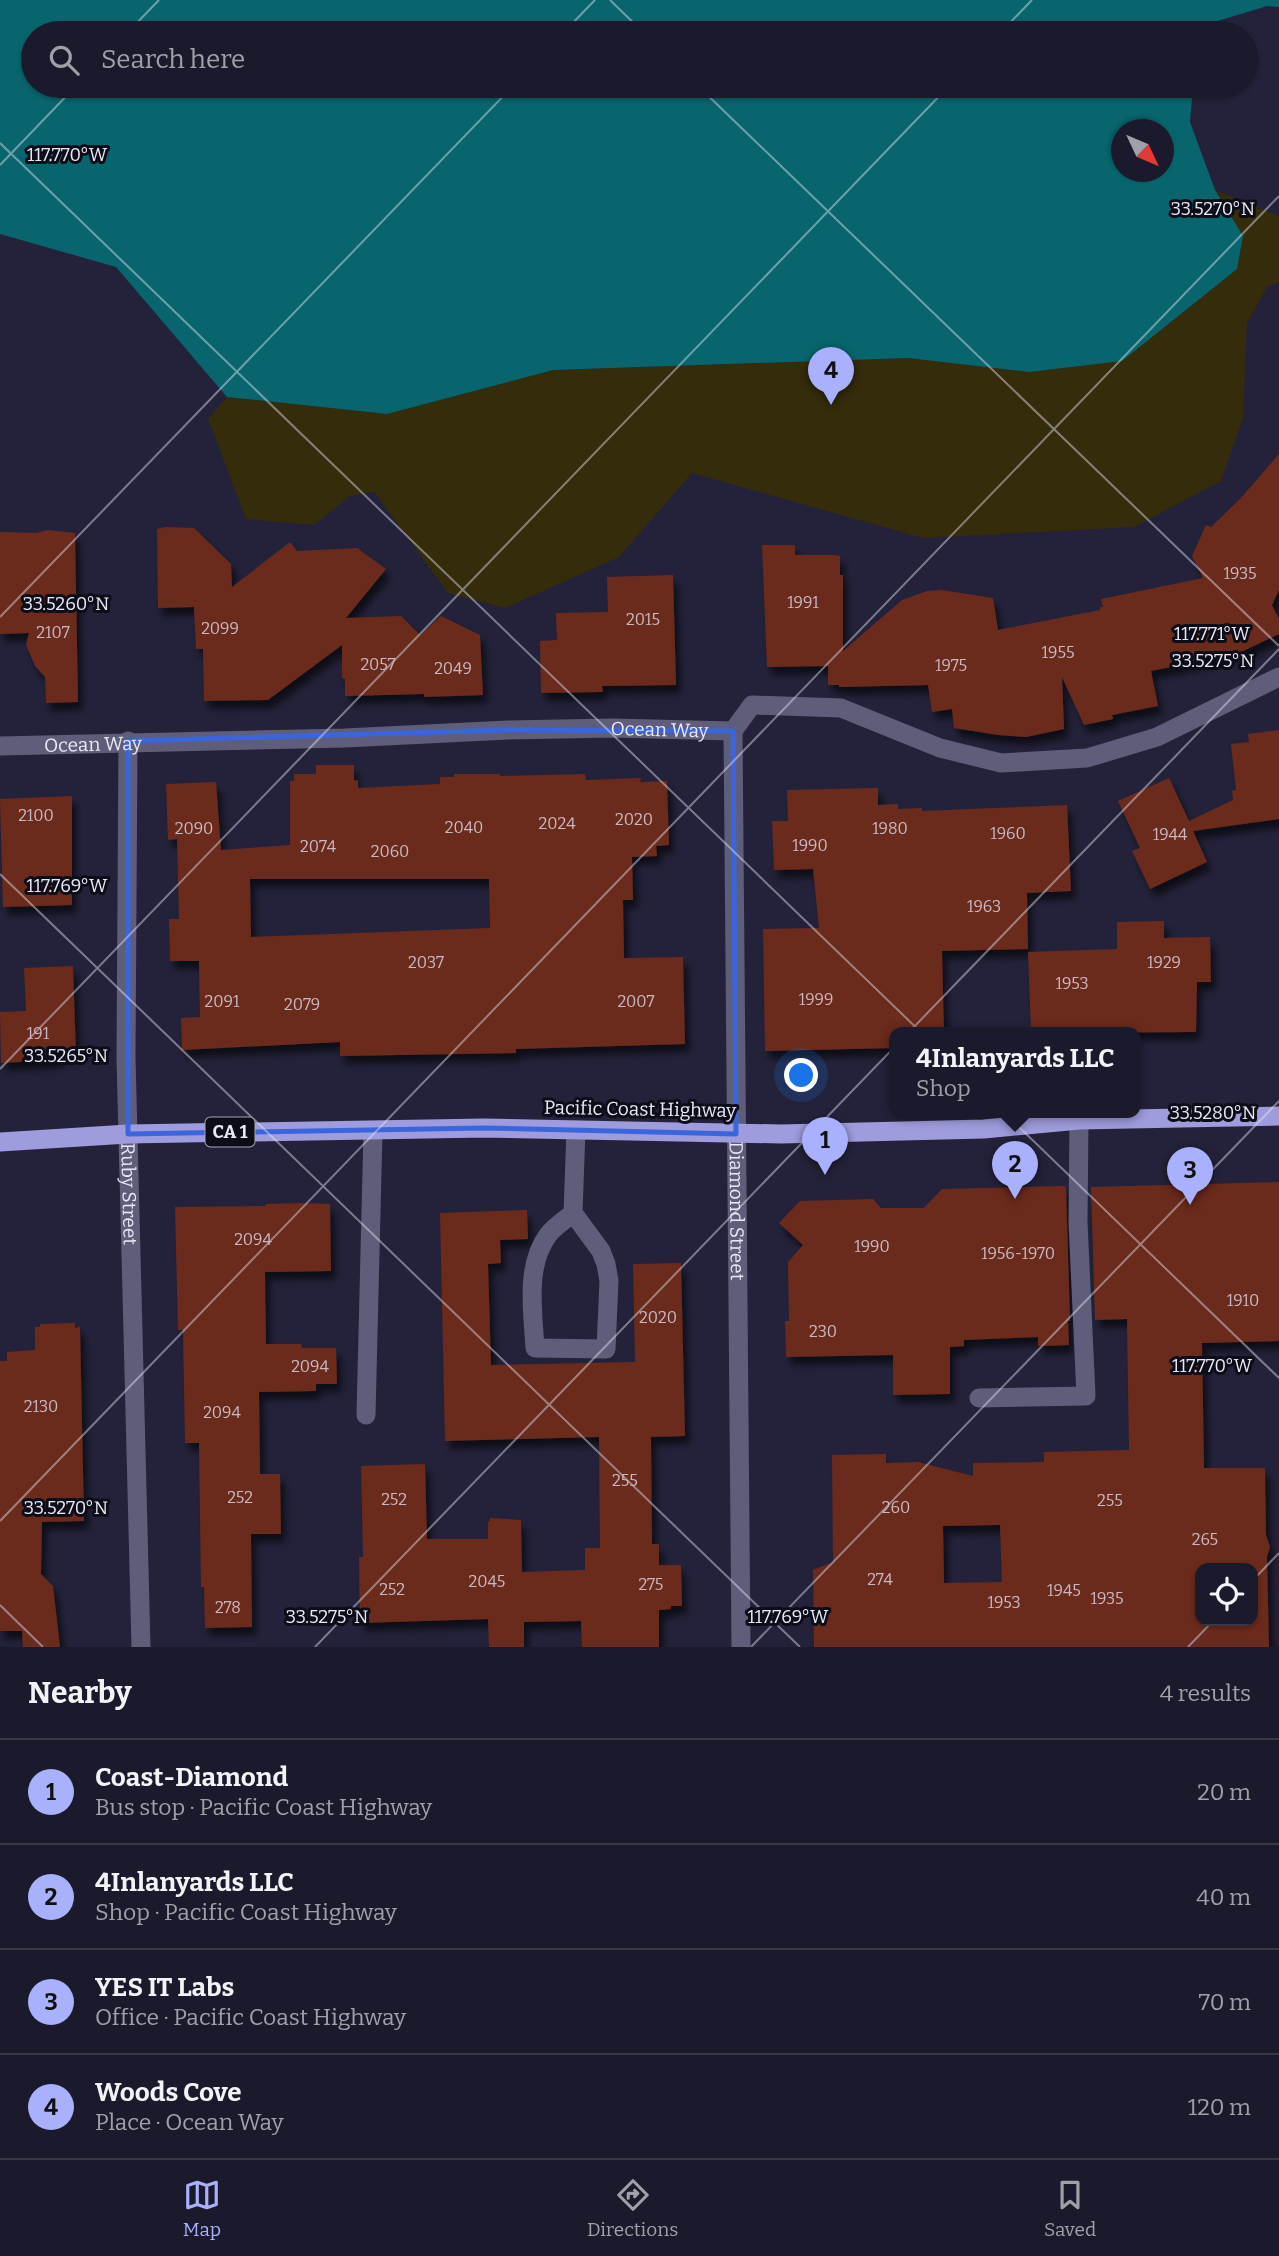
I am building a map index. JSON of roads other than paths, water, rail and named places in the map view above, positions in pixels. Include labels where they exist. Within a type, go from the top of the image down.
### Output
[{"type":"highway","name":"Pacific Coast Highway","points":[[0,1142],[128,1134],[484,1128],[736,1134],[984,1129],[1079,1120],[1279,1116]]},
{"type":"street","name":"Ocean Way","points":[[0,746],[345,738],[561,729],[733,731],[752,705],[841,708],[940,748],[1001,763],[1087,758],[1157,737],[1279,677]]},
{"type":"street","name":"Diamond Street","points":[[733,731],[741,1647]]},
{"type":"street","name":"Ruby Street","points":[[128,741],[126,1058],[141,1647]]},
{"type":"street","points":[[979,1398],[1086,1396],[1078,1222],[1079,1120]]},
{"type":"street","points":[[573,1213],[549,1234],[535,1265],[532,1300],[535,1348],[606,1349],[609,1281],[606,1264],[601,1251],[573,1213],[576,1130]]},
{"type":"street","points":[[366,1415],[373,1131]]},
{"type":"place","name":"Woods Cove","points":[[831,405]]},
{"type":"place","name":"Coast-Diamond","points":[[825,1175]]},
{"type":"place","name":"4Inlanyards LLC","points":[[1015,1199]]},
{"type":"place","name":"YES IT Labs","points":[[1190,1205]]}]
